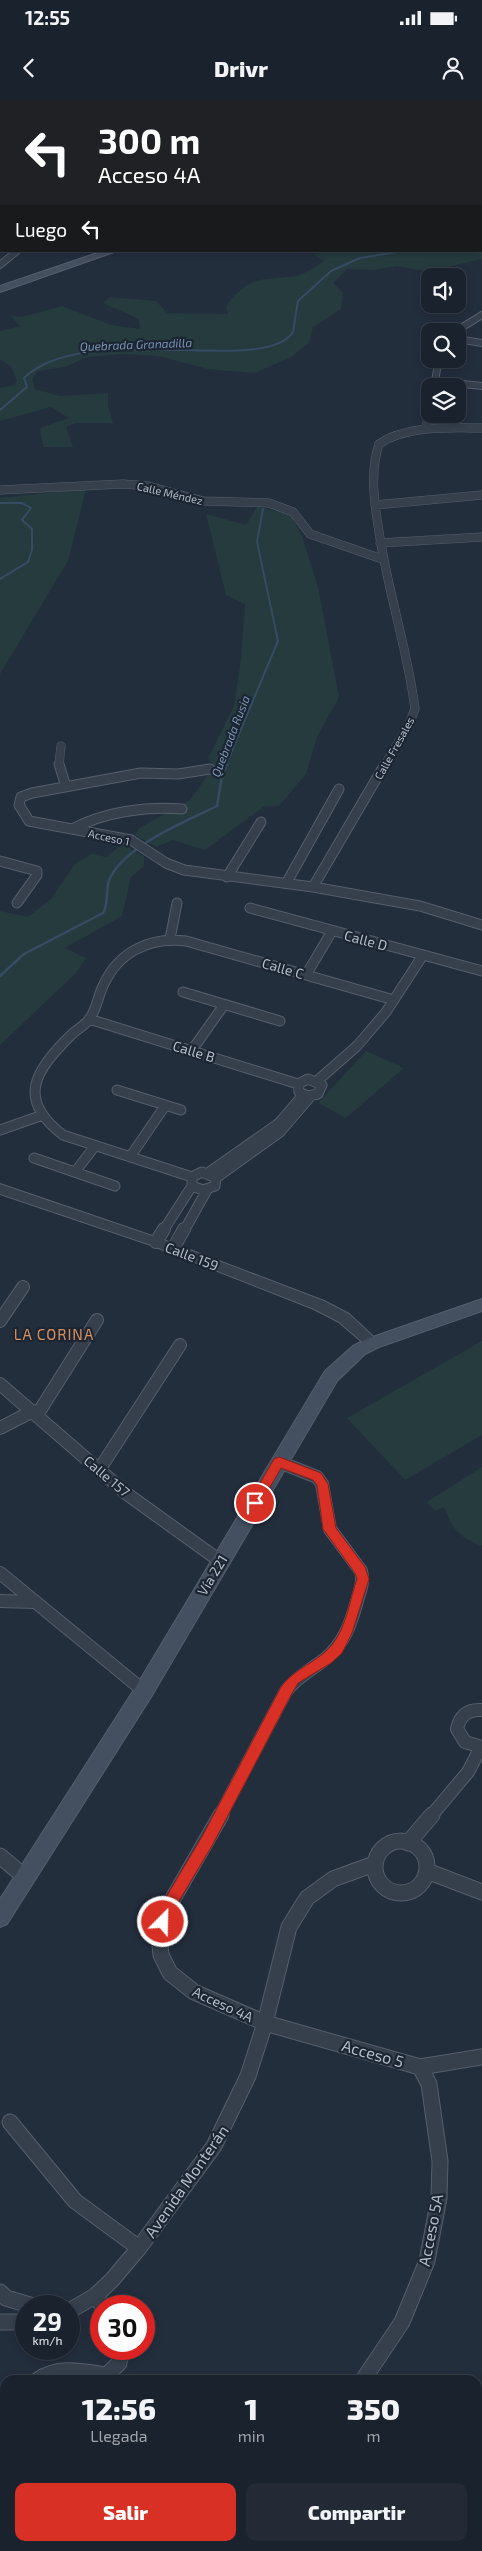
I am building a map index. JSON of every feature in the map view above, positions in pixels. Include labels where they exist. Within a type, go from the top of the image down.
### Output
[{"type":"main road","points":[[482,100],[482,116]]},
{"type":"main road","points":[[0,289],[110,252]]},
{"type":"main road","name":"Vía 221","points":[[0,1917],[144,1691],[330,1376],[359,1350],[373,1343],[482,1305]]},
{"type":"street","points":[[0,265],[16,252]]},
{"type":"street","points":[[466,325],[482,315]]},
{"type":"street","points":[[466,341],[482,344]]},
{"type":"street","points":[[466,385],[482,386]]},
{"type":"street","points":[[426,428],[427,423]]},
{"type":"street","name":"Calle Fresales","points":[[315,884],[391,758],[415,709],[382,559],[375,505],[373,453],[377,446],[388,439],[426,428],[482,428]]},
{"type":"street","name":"Calle Méndez","points":[[0,490],[110,483],[141,485],[199,501],[278,505],[292,510],[299,517],[303,530],[310,534],[382,559]]},
{"type":"street","points":[[375,505],[482,495]]},
{"type":"street","points":[[380,543],[482,536]]},
{"type":"street","points":[[61,746],[59,764],[66,787],[141,773],[178,774],[210,769]]},
{"type":"street","name":"Acceso 1","points":[[66,787],[26,795],[19,800],[19,805],[29,821],[133,842],[184,870],[227,877],[315,884]]},
{"type":"street","points":[[287,882],[339,789]]},
{"type":"street","points":[[72,829],[89,820],[155,807],[182,809]]},
{"type":"street","points":[[227,877],[261,822]]},
{"type":"street","points":[[0,861],[37,871],[37,875],[17,903]]},
{"type":"street","points":[[315,884],[450,914],[482,925]]},
{"type":"street","points":[[177,903],[170,939],[145,944],[123,954],[110,970],[89,1019],[72,1034],[53,1056],[34,1084],[35,1102],[40,1116],[50,1128],[63,1135],[130,1157],[192,1182],[201,1191],[215,1186],[212,1176]]},
{"type":"street","name":"Calle D","points":[[250,908],[482,971]]},
{"type":"street","points":[[306,975],[332,931]]},
{"type":"street","name":"Calle C","points":[[170,939],[205,946],[394,1000]]},
{"type":"street","points":[[317,1081],[357,1046],[394,1000],[423,955]]},
{"type":"street","points":[[183,992],[280,1021]]},
{"type":"street","points":[[192,1050],[224,1005]]},
{"type":"street","name":"Calle B","points":[[89,1019],[298,1084]]},
{"type":"street","points":[[212,1176],[275,1137],[290,1124],[307,1096],[321,1092],[322,1085],[317,1081],[308,1079],[298,1084],[297,1088],[307,1096]]},
{"type":"street","points":[[117,1090],[181,1110]]},
{"type":"street","points":[[130,1157],[165,1106]]},
{"type":"street","points":[[0,1130],[40,1116]]},
{"type":"street","points":[[75,1172],[95,1146]]},
{"type":"street","points":[[34,1158],[115,1186]]},
{"type":"street","points":[[156,1242],[192,1182],[202,1172],[212,1176]]},
{"type":"street","name":"Calle 159","points":[[0,1189],[156,1242],[319,1304],[344,1318],[373,1343]]},
{"type":"street","points":[[173,1249],[207,1190]]},
{"type":"street","points":[[0,1321],[23,1287]]},
{"type":"street","points":[[0,1428],[35,1413],[97,1320]]},
{"type":"street","points":[[99,1470],[180,1345]]},
{"type":"street","name":"Calle 157","points":[[0,1384],[127,1494],[220,1561]]},
{"type":"street","name":"Acceso 4A","points":[[265,2023],[194,1992],[182,1983],[170,1973],[161,1955],[159,1935],[167,1909],[208,1839],[286,1691],[294,1679],[326,1659],[337,1649],[346,1633],[363,1579],[361,1571],[330,1529],[322,1484],[317,1477],[279,1462]]},
{"type":"street","points":[[0,1573],[144,1691]]},
{"type":"street","points":[[0,1601],[34,1602]]},
{"type":"street","points":[[408,1843],[468,1772],[481,1747],[465,1742],[457,1729],[462,1715],[468,1711],[482,1710]]},
{"type":"street","points":[[400,1841],[408,1843],[420,1850],[427,1863],[428,1870],[420,1886],[412,1890],[394,1891],[379,1881],[374,1864],[375,1857],[385,1846],[400,1841]]},
{"type":"street","points":[[0,1856],[26,1878]]},
{"type":"street","name":"Avenida Monterán","points":[[104,2295],[214,2146],[245,2083],[265,2023],[290,1926],[307,1898],[333,1879],[374,1864]]},
{"type":"street","points":[[428,1870],[482,1892]]},
{"type":"street","name":"Acceso 5","points":[[265,2023],[420,2067],[448,2064],[482,2056]]},
{"type":"street","name":"Acceso 5A","points":[[366,2375],[402,2322],[427,2261],[437,2207],[440,2160],[429,2084],[420,2067]]},
{"type":"street","points":[[10,2122],[75,2201],[139,2248]]},
{"type":"street","points":[[0,2292],[6,2298],[15,2301]]},
{"type":"street","points":[[0,2322],[15,2322]]},
{"type":"street","points":[[110,2375],[119,2360]]},
{"type":"street","points":[[45,2375],[59,2370],[90,2375]]},
{"type":"green space","points":[[319,252],[482,252],[482,259],[449,268],[421,268],[421,270],[397,266],[374,270],[347,269],[333,283],[343,293],[341,309],[313,327],[309,343],[291,357],[255,373],[208,369],[158,356],[122,354],[87,357],[65,367],[38,371],[32,379],[35,389],[60,396],[108,393],[108,406],[113,423],[75,423],[66,427],[73,447],[43,447],[40,428],[69,418],[51,407],[0,421],[0,388],[15,385],[17,380],[11,367],[0,359],[0,331],[20,326],[11,316],[22,317],[62,306],[111,325],[140,329],[139,319],[103,303],[110,297],[156,301],[167,313],[228,314],[226,306],[234,296],[249,284],[265,279],[303,274],[324,261],[314,255]]},
{"type":"green space","points":[[86,489],[68,561],[0,674],[0,498]]},
{"type":"green space","points":[[257,507],[290,514],[302,536],[318,587],[339,697],[317,737],[306,774],[279,806],[263,807],[205,850],[173,840],[156,847],[135,835],[139,828],[190,800],[214,766],[208,758],[234,706],[241,659],[245,604],[226,595],[206,514],[246,525]]},
{"type":"green space","points":[[122,844],[144,856],[144,866],[131,877],[122,916],[65,948],[86,958],[75,974],[0,1045],[0,911],[28,917],[51,899],[75,864],[91,854],[106,857]]},
{"type":"green space","points":[[366,1051],[404,1068],[346,1118],[318,1103]]},
{"type":"green space","points":[[482,1341],[482,1435],[405,1480],[347,1418]]},
{"type":"green space","points":[[482,1467],[482,1546],[457,1532],[444,1507],[435,1511],[427,1502]]},
{"type":"waterway","name":"Quebrada Granadilla","points":[[0,410],[27,387],[24,378],[52,361],[88,352],[128,349],[247,350],[276,344],[293,332],[298,301],[331,271],[360,258],[397,252]]},
{"type":"waterway","name":"Quebrada Granadilla","points":[[0,503],[22,503],[31,508],[22,520],[32,529],[32,550],[28,562],[0,579]]},
{"type":"waterway","name":"Quebrada Rusia","points":[[226,765],[278,641],[257,542],[263,509]]},
{"type":"waterway","name":"Quebrada Rusia","points":[[0,976],[24,954],[103,913],[109,880],[119,864],[144,844],[159,835],[217,806],[222,776],[227,764]]},
{"type":"district","name":"LA CORINA","points":[[54,1334]]},
{"type":"route","points":[[163,1922],[167,1909],[208,1839],[286,1691],[294,1679],[326,1659],[337,1649],[346,1633],[363,1579],[361,1571],[330,1529],[326,1518],[322,1484],[317,1477],[279,1462],[255,1503]]}]
